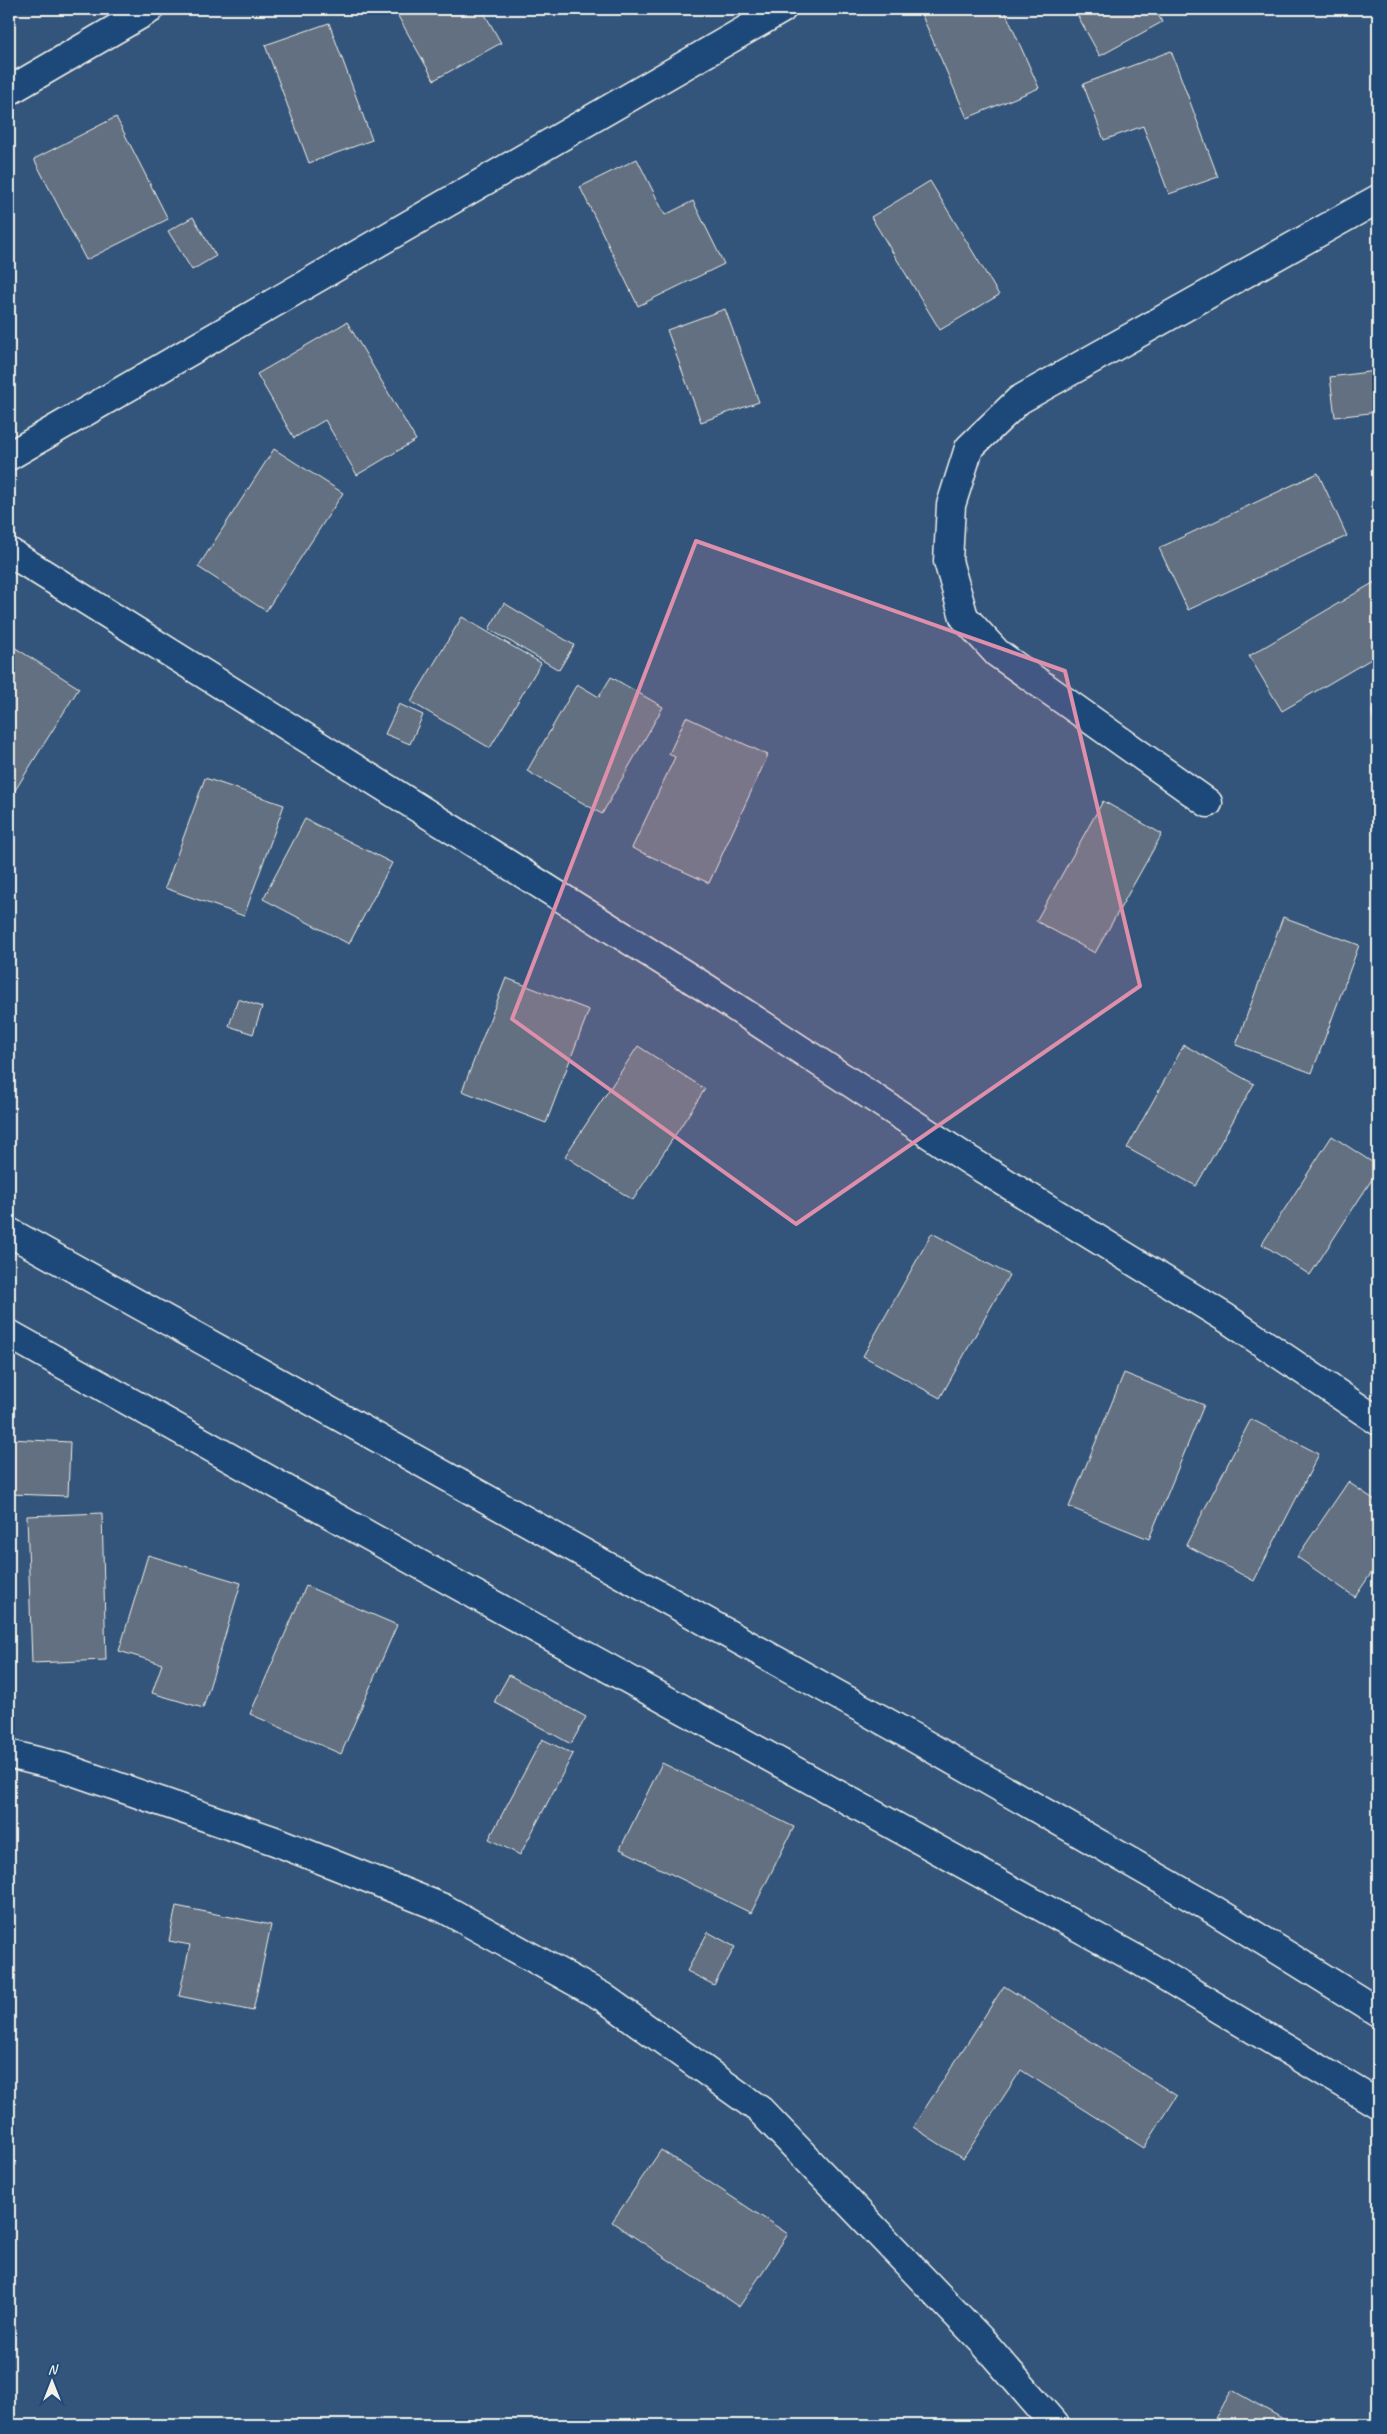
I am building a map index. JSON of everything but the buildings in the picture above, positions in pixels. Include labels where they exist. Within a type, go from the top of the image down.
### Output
[{"type":"street","points":[[9,91],[150,9]]},
{"type":"street","points":[[9,456],[782,9]]},
{"type":"street","points":[[1208,803],[997,653],[964,617],[948,561],[951,505],[969,448],[1019,400],[1378,199]]},
{"type":"street","points":[[9,552],[706,988],[972,1162],[1226,1318],[1378,1421]]},
{"type":"street","points":[[9,1232],[895,1727],[1214,1910],[1378,2012]]},
{"type":"street","points":[[9,1334],[395,1550],[1138,1960],[1378,2104]]},
{"type":"street","points":[[9,1754],[61,1767],[275,1841],[434,1904],[604,1997],[760,2110],[984,2343],[1055,2425]]},
{"type":"highlighted area","points":[[696,541],[1065,671],[1140,986],[796,1224],[512,1019]]}]
